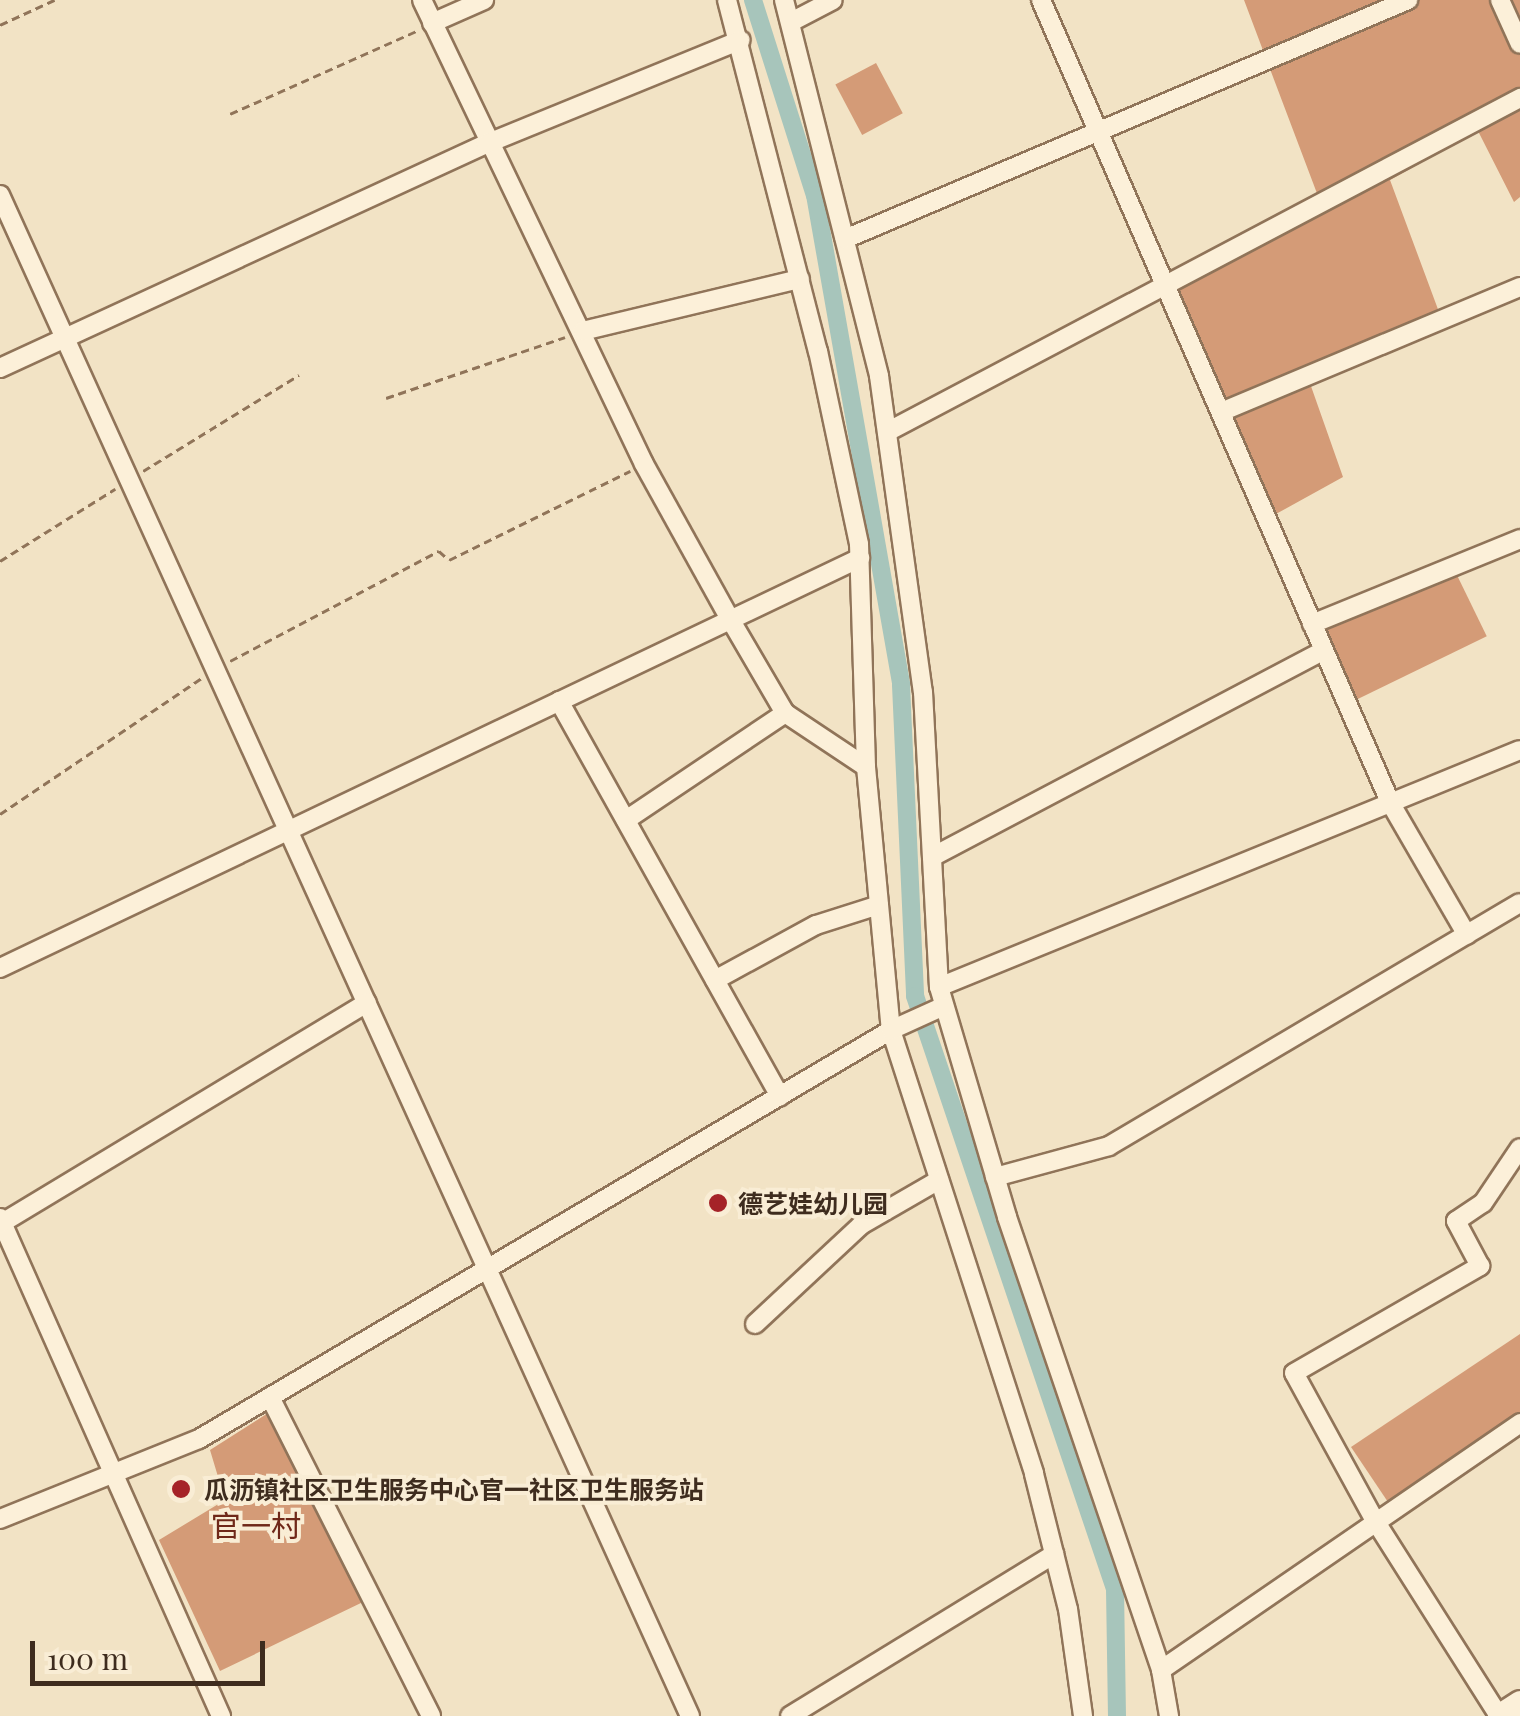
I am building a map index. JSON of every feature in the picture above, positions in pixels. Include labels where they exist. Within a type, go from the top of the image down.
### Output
[{"type":"street","points":[[422,0],[486,144],[583,331],[644,464],[730,619],[785,713],[866,767]]},
{"type":"street","points":[[432,23],[484,0]]},
{"type":"street","points":[[727,0],[741,40],[800,279],[860,558],[866,767],[890,1030],[1054,1554],[1083,1716]]},
{"type":"street","points":[[784,0],[845,239],[887,432],[923,692],[939,987],[995,1177],[1162,1670],[1169,1716]]},
{"type":"street","points":[[792,22],[833,0]]},
{"type":"street","points":[[1041,0],[1391,804],[1468,935]]},
{"type":"street","points":[[845,239],[1408,0]]},
{"type":"street","points":[[1500,0],[1520,44]]},
{"type":"street","points":[[0,368],[486,144],[741,40]]},
{"type":"street","points":[[887,432],[1520,98]]},
{"type":"street","points":[[0,194],[287,831],[490,1267],[690,1716]]},
{"type":"street","points":[[583,331],[800,279]]},
{"type":"street","points":[[1220,412],[1520,287]]},
{"type":"street","points":[[1312,624],[1520,539]]},
{"type":"street","points":[[0,968],[860,558]]},
{"type":"street","points":[[932,857],[1324,650]]},
{"type":"street","points":[[559,701],[780,1096]]},
{"type":"street","points":[[626,820],[785,713]]},
{"type":"street","points":[[939,987],[1520,750]]},
{"type":"street","points":[[995,1177],[1109,1146],[1520,902]]},
{"type":"street","points":[[715,980],[816,926],[879,906]]},
{"type":"street","points":[[221,1716],[109,1475],[1,1220],[367,1003]]},
{"type":"street","points":[[0,1519],[200,1440],[890,1030],[944,1006]]},
{"type":"street","points":[[1520,1148],[1484,1203],[1456,1221],[1480,1266],[1294,1373],[1374,1520],[1500,1716],[1520,1703]]},
{"type":"street","points":[[755,1324],[862,1225],[939,1180]]},
{"type":"street","points":[[270,1397],[432,1716]]},
{"type":"street","points":[[1162,1670],[1374,1520],[1520,1423]]},
{"type":"street","points":[[790,1716],[1054,1554]]},
{"type":"path","points":[[0,25],[54,0]]},
{"type":"path","points":[[230,114],[432,23]]},
{"type":"path","points":[[386,398],[583,331]]},
{"type":"path","points":[[0,561],[298,375]]},
{"type":"path","points":[[0,814],[215,668],[439,551],[448,560],[644,464]]},
{"type":"building","points":[[1244,0],[1520,0],[1520,197],[1514,202],[1478,131],[1390,180],[1439,312],[1306,372],[1343,477],[1267,519],[1169,293],[1321,204]]},
{"type":"building","points":[[876,63],[903,113],[862,135],[835,85]]},
{"type":"building","points":[[1453,567],[1487,636],[1350,703],[1316,634]]},
{"type":"building","points":[[1520,1334],[1520,1423],[1392,1508],[1351,1447]]},
{"type":"building","points":[[276,1408],[363,1602],[220,1671],[159,1540],[225,1500],[210,1450]]},
{"type":"waterway","points":[[753,0],[815,195],[901,685],[915,996],[1115,1589],[1117,1716]]},
{"type":"place","name":"德艺娃幼儿园","points":[[718,1203]]},
{"type":"place","name":"瓜沥镇社区卫生服务中心官一社区卫生服务站","points":[[181,1489]]},
{"type":"district","name":"官一村","points":[[256,1525]]}]
